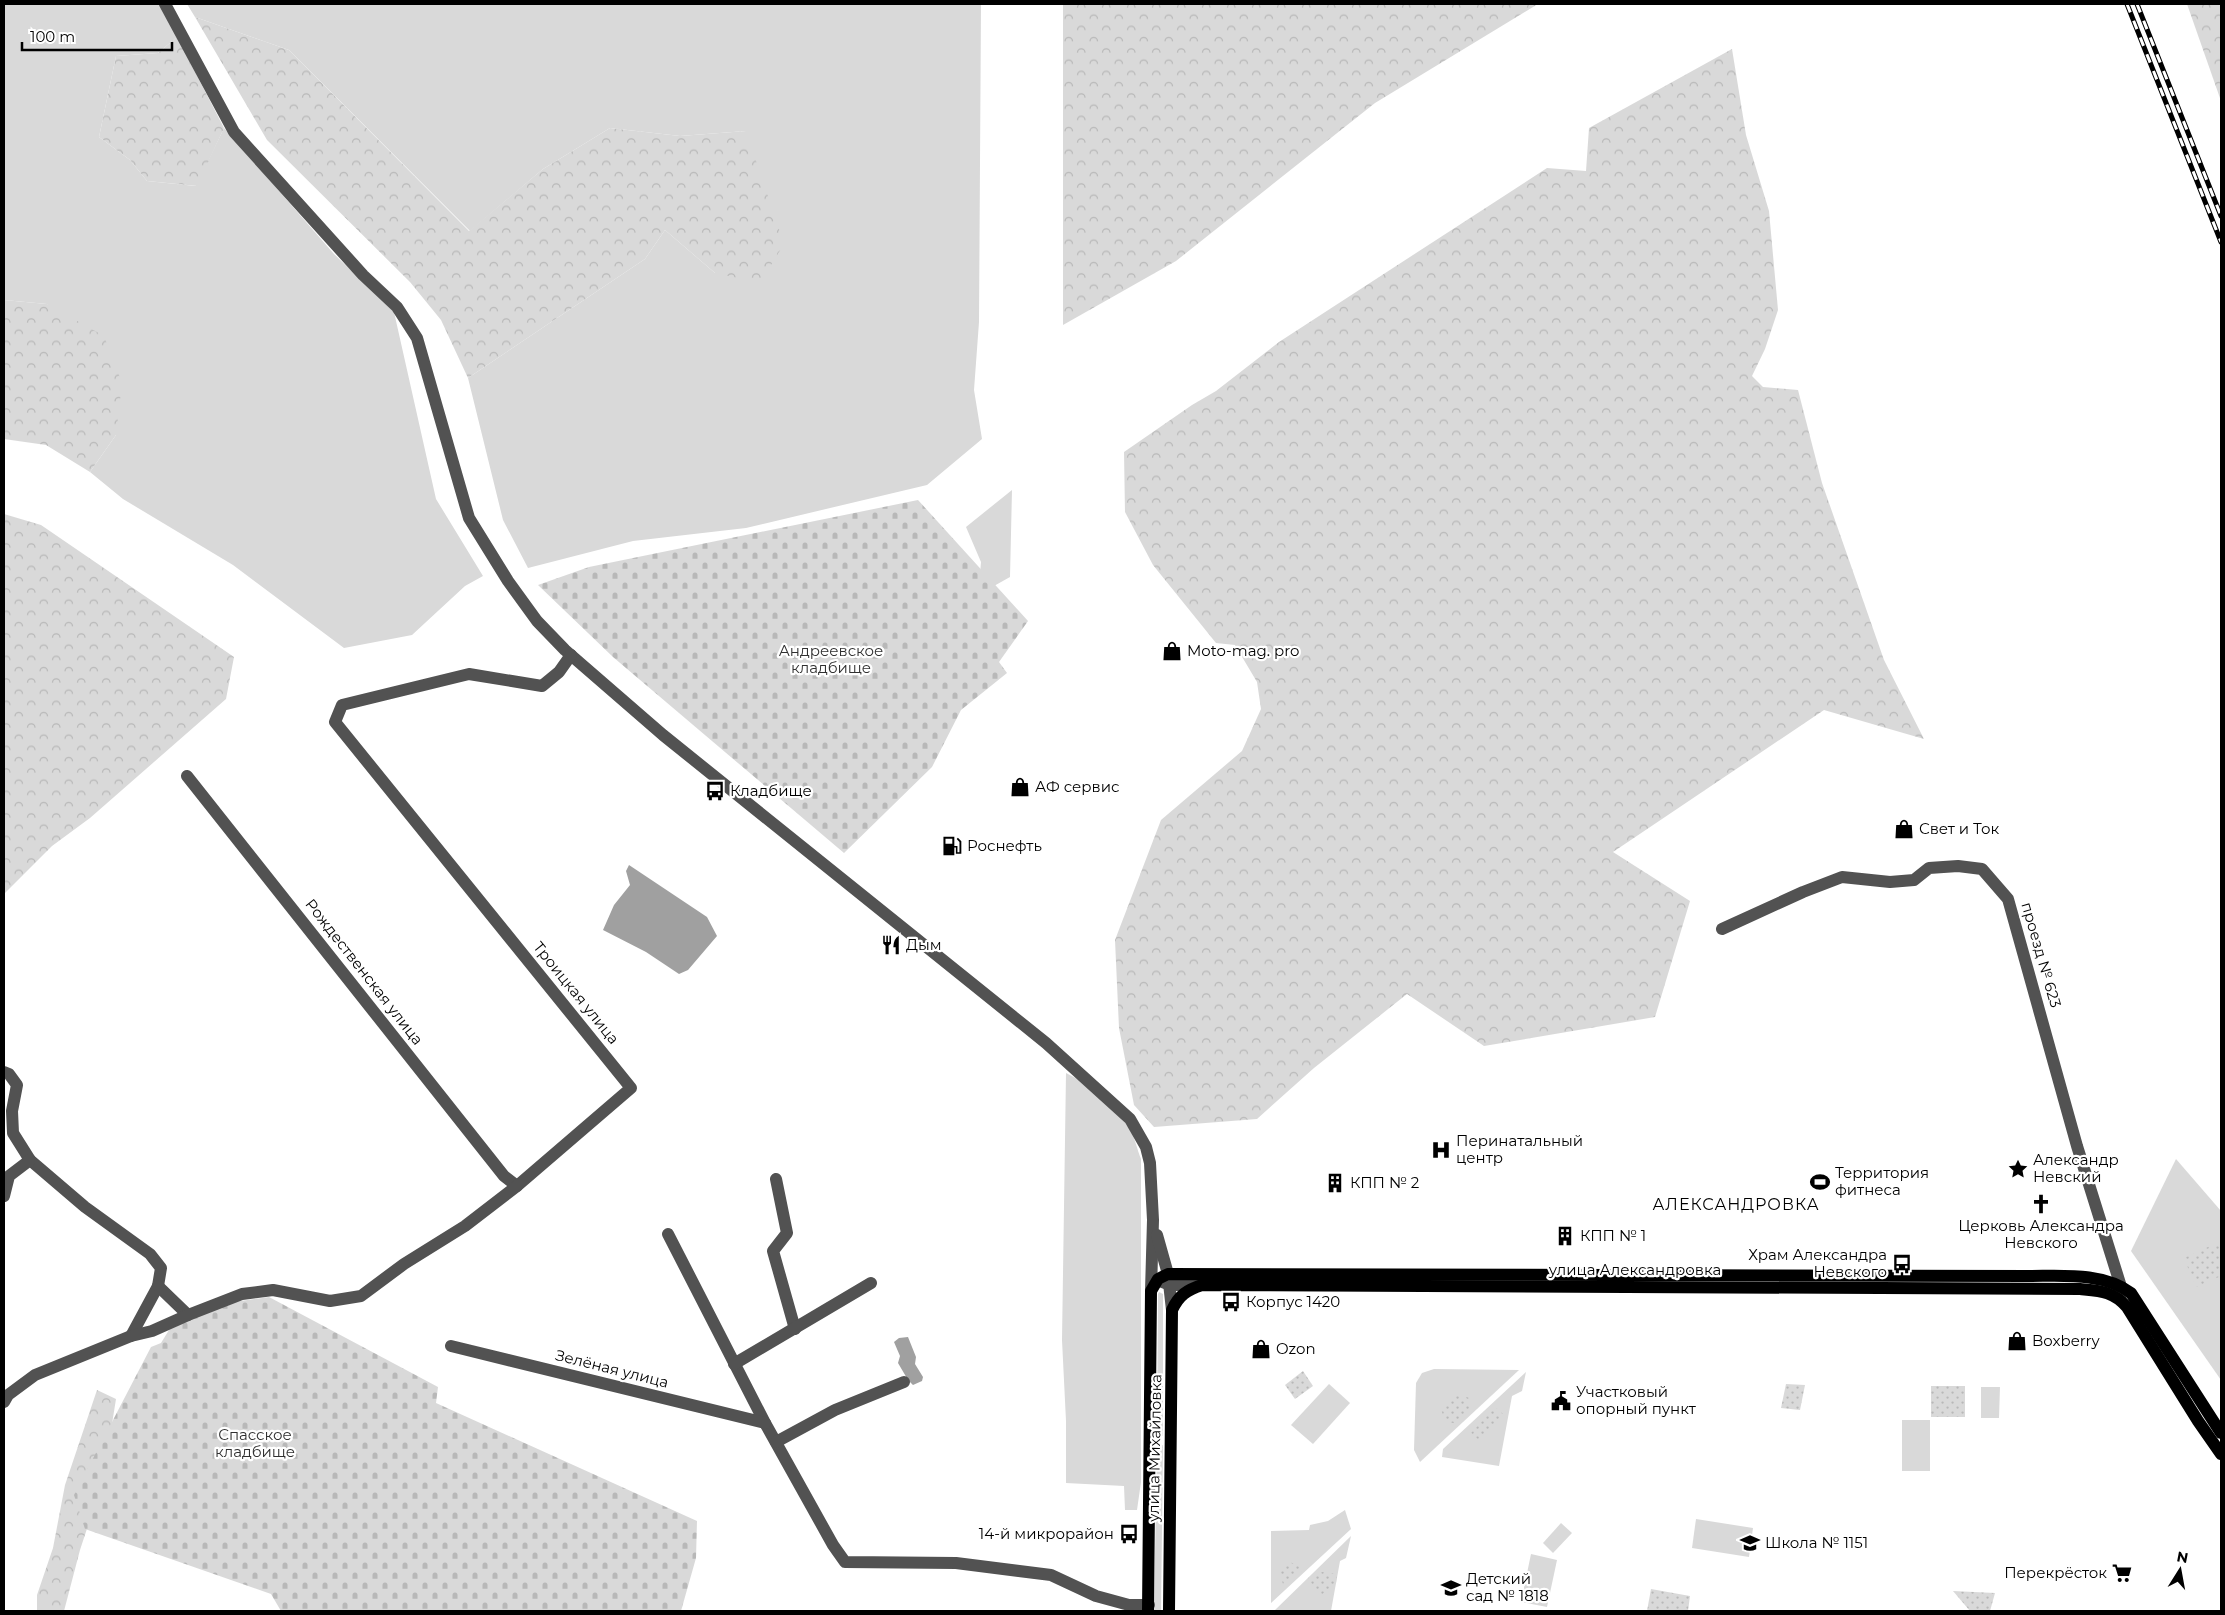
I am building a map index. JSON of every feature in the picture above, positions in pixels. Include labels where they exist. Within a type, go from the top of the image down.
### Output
[{"type":"main road","name":"улица Александровка","points":[[1199,1280],[2010,1276],[2093,1279],[2120,1286]]},
{"type":"main road","name":"улица Александровка","points":[[1162,1277],[1199,1280],[2080,1289],[2100,1292],[2119,1298],[2127,1308]]},
{"type":"main road","name":"улица Михайловка","points":[[1148,1608],[1151,1291],[1162,1277]]},
{"type":"main road","points":[[1172,1310],[1177,1299],[1199,1280]]},
{"type":"main road","points":[[2120,1286],[2221,1433]]},
{"type":"main road","points":[[2127,1308],[2221,1454]]},
{"type":"main road","name":"улица Михайловка","points":[[1169,1611],[1172,1310]]},
{"type":"street","points":[[165,4],[234,132],[363,275],[397,308],[417,338],[469,518],[508,581],[537,621],[571,654],[681,749],[1046,1043],[1121,1108],[1137,1128],[1146,1147],[1150,1163],[1153,1220],[1162,1277]]},
{"type":"street","name":"Троицкая улица","points":[[4,1402],[8,1395],[35,1375],[131,1336],[152,1331],[242,1294],[273,1290],[330,1301],[361,1296],[404,1264],[465,1226],[517,1186],[631,1088],[335,722],[342,705],[468,674],[542,686],[559,672],[571,654]]},
{"type":"street","name":"Рождественская улица","points":[[187,776],[504,1176],[517,1186]]},
{"type":"street","name":"проезд № 623","points":[[1722,929],[1802,892],[1842,877],[1890,882],[1914,880],[1929,868],[1958,866],[1982,869],[2008,899],[2077,1146],[2127,1308]]},
{"type":"street","points":[[4,1072],[17,1085],[12,1111],[13,1133],[30,1160],[85,1207],[150,1254],[161,1268],[158,1286],[131,1336]]},
{"type":"street","points":[[4,1196],[9,1176],[30,1160]]},
{"type":"street","points":[[776,1179],[787,1233],[773,1251],[795,1328]]},
{"type":"street","points":[[1153,1220],[1161,1250],[1162,1277]]},
{"type":"street","points":[[668,1234],[776,1442],[833,1545],[845,1562],[956,1563],[1051,1575],[1096,1596],[1148,1608]]},
{"type":"street","points":[[1161,1250],[1171,1262],[1199,1280]]},
{"type":"street","points":[[2093,1279],[2103,1277],[2114,1266],[2120,1286],[2108,1287],[2100,1292]]},
{"type":"street","name":"улица Михайловка","points":[[1162,1277],[1172,1310]]},
{"type":"street","points":[[734,1364],[871,1283]]},
{"type":"street","points":[[158,1286],[188,1315]]},
{"type":"street","name":"Зелёная улица","points":[[451,1346],[766,1423]]},
{"type":"street","points":[[776,1442],[835,1410],[904,1382]]},
{"type":"green space","points":[[4,4],[160,4],[177,37],[158,53],[116,56],[99,137],[130,160],[147,181],[196,186],[224,128],[334,254],[394,312],[436,499],[483,576],[465,586],[412,635],[344,648],[233,565],[123,499],[90,472],[116,435],[47,304],[4,300]]},
{"type":"green space","points":[[187,4],[981,4],[979,322],[974,390],[982,439],[927,485],[746,528],[633,541],[528,568],[503,520],[468,378],[645,259],[665,230],[715,273],[746,131],[680,136],[610,128],[543,169],[470,231],[289,50],[195,17]]},
{"type":"green space","points":[[1063,4],[1538,4],[1375,103],[1176,261],[1063,325]]},
{"type":"green space","points":[[2187,4],[2221,4],[2221,101]]},
{"type":"green space","points":[[195,17],[289,50],[469,231],[543,169],[610,128],[680,136],[746,131],[784,244],[760,283],[715,273],[665,230],[645,259],[468,378],[441,320],[410,282],[267,140]]},
{"type":"green space","points":[[177,37],[224,128],[197,186],[147,181],[130,160],[99,137],[116,56],[158,53]]},
{"type":"green space","points":[[1732,49],[1746,135],[1769,211],[1778,310],[1765,349],[1752,376],[1763,387],[1798,390],[1822,483],[1884,660],[1924,739],[1824,710],[1613,852],[1690,901],[1655,1017],[1484,1046],[1407,994],[1314,1068],[1257,1119],[1154,1127],[1134,1105],[1119,1028],[1115,940],[1161,820],[1242,751],[1261,709],[1257,682],[1235,645],[1216,643],[1153,565],[1125,512],[1124,452],[1192,405],[1216,391],[1279,342],[1547,168],[1586,171],[1589,128]]},
{"type":"green space","points":[[4,300],[47,304],[104,336],[122,383],[116,435],[90,472],[46,445],[4,439]]},
{"type":"green space","points":[[1012,490],[1010,577],[985,591],[980,574],[981,562],[966,527]]},
{"type":"green space","name":"Андреевское кладбище","points":[[918,500],[1028,621],[999,662],[1007,673],[961,710],[932,767],[844,853],[613,657],[538,585],[589,567]]},
{"type":"green space","points":[[4,514],[41,525],[234,657],[226,699],[90,818],[52,846],[4,894]]},
{"type":"green space","points":[[1066,1073],[1092,1090],[1125,1122],[1132,1133],[1141,1159],[1141,1482],[1137,1510],[1125,1510],[1124,1486],[1066,1483],[1066,1421],[1062,1340]]},
{"type":"green space","points":[[2176,1159],[2221,1211],[2221,1380],[2131,1251]]},
{"type":"green space","points":[[2219,1242],[2221,1248],[2221,1276],[2196,1287],[2184,1258]]},
{"type":"green space","points":[[1159,1292],[1163,1294],[1163,1436],[1157,1435]]},
{"type":"green space","name":"Спасское кладбище","points":[[269,1297],[438,1387],[436,1403],[697,1521],[696,1558],[681,1611],[281,1611],[271,1594],[85,1529],[74,1495],[151,1347],[161,1343],[169,1330],[220,1304]]},
{"type":"green space","points":[[1434,1369],[1519,1370],[1420,1462],[1414,1450],[1416,1383],[1422,1373]]},
{"type":"green space","points":[[1303,1371],[1313,1386],[1295,1399],[1285,1385]]},
{"type":"green space","points":[[1526,1372],[1522,1391],[1512,1396],[1499,1466],[1442,1457],[1443,1449]]},
{"type":"green space","points":[[1329,1384],[1350,1403],[1313,1444],[1291,1425]]},
{"type":"green space","points":[[1786,1384],[1805,1385],[1800,1410],[1781,1408]]},
{"type":"green space","points":[[1931,1386],[1965,1386],[1965,1417],[1931,1417]]},
{"type":"green space","points":[[1981,1387],[2000,1387],[1999,1418],[1981,1418]]},
{"type":"green space","points":[[97,1390],[116,1399],[103,1480],[80,1550],[64,1611],[37,1611],[37,1595],[53,1548],[65,1485]]},
{"type":"green space","points":[[1457,1393],[1469,1398],[1472,1410],[1457,1424],[1445,1421],[1441,1409]]},
{"type":"green space","points":[[1495,1407],[1503,1414],[1479,1440],[1471,1433]]},
{"type":"green space","points":[[1902,1420],[1930,1420],[1930,1471],[1902,1471]]},
{"type":"green space","points":[[1157,1445],[1163,1445],[1161,1611],[1154,1611]]},
{"type":"green space","points":[[1345,1510],[1351,1529],[1271,1603],[1271,1531],[1309,1530],[1310,1525],[1328,1521]]},
{"type":"green space","points":[[1696,1519],[1753,1528],[1749,1557],[1692,1548]]},
{"type":"green space","points":[[1561,1523],[1572,1533],[1553,1553],[1543,1543]]},
{"type":"green space","points":[[1351,1536],[1346,1558],[1340,1561],[1331,1611],[1274,1611]]},
{"type":"green space","points":[[1531,1554],[1557,1560],[1547,1607],[1521,1602]]},
{"type":"green space","points":[[1290,1562],[1304,1569],[1284,1587],[1279,1572]]},
{"type":"green space","points":[[1322,1572],[1337,1574],[1336,1583],[1320,1596],[1308,1578]]},
{"type":"green space","points":[[1651,1589],[1690,1596],[1688,1611],[1647,1611]]},
{"type":"green space","points":[[1953,1591],[1995,1593],[1990,1611],[1970,1611]]},
{"type":"shaded area","points":[[629,865],[707,917],[717,936],[688,970],[679,974],[646,952],[603,930],[614,905],[630,885],[626,871]]},
{"type":"shaded area","points":[[908,1337],[916,1357],[915,1364],[923,1377],[922,1381],[913,1385],[898,1363],[900,1356],[894,1342],[899,1338]]},
{"type":"railway","points":[[2127,4],[2221,242]]},
{"type":"railway","points":[[2137,4],[2221,216]]},
{"type":"place","name":"Moto-mag. pro","points":[[1172,651]]},
{"type":"place","name":"АФ сервис","points":[[1020,787]]},
{"type":"place","name":"Кладбище","points":[[715,791]]},
{"type":"place","name":"Свет и Ток","points":[[1904,829]]},
{"type":"place","name":"Роснефть","points":[[952,846]]},
{"type":"place","name":"Дым","points":[[891,945]]},
{"type":"place","name":"Перинатальный центр","points":[[1441,1150]]},
{"type":"place","name":"Александр Невский","points":[[2018,1169]]},
{"type":"place","name":"Территория фитнеса","points":[[1820,1182]]},
{"type":"place","name":"КПП № 2","points":[[1335,1183]]},
{"type":"place","name":"Церковь Александра Невского","points":[[2041,1204]]},
{"type":"place","name":"КПП № 1","points":[[1565,1236]]},
{"type":"place","name":"Храм Александра Невского","points":[[1902,1264]]},
{"type":"place","name":"Корпус 1420","points":[[1231,1302]]},
{"type":"place","name":"Boxberry","points":[[2017,1341]]},
{"type":"place","name":"Ozon","points":[[1261,1349]]},
{"type":"place","name":"Участковый опорный пункт","points":[[1561,1401]]},
{"type":"place","name":"14-й микрорайон","points":[[1129,1534]]},
{"type":"place","name":"Школа № 1151","points":[[1750,1543]]},
{"type":"place","name":"Перекрёсток","points":[[2122,1573]]},
{"type":"place","name":"Детский сад № 1818","points":[[1451,1588]]},
{"type":"district","name":"АЛЕКСАНДРОВКА","points":[[1736,1204]]}]
